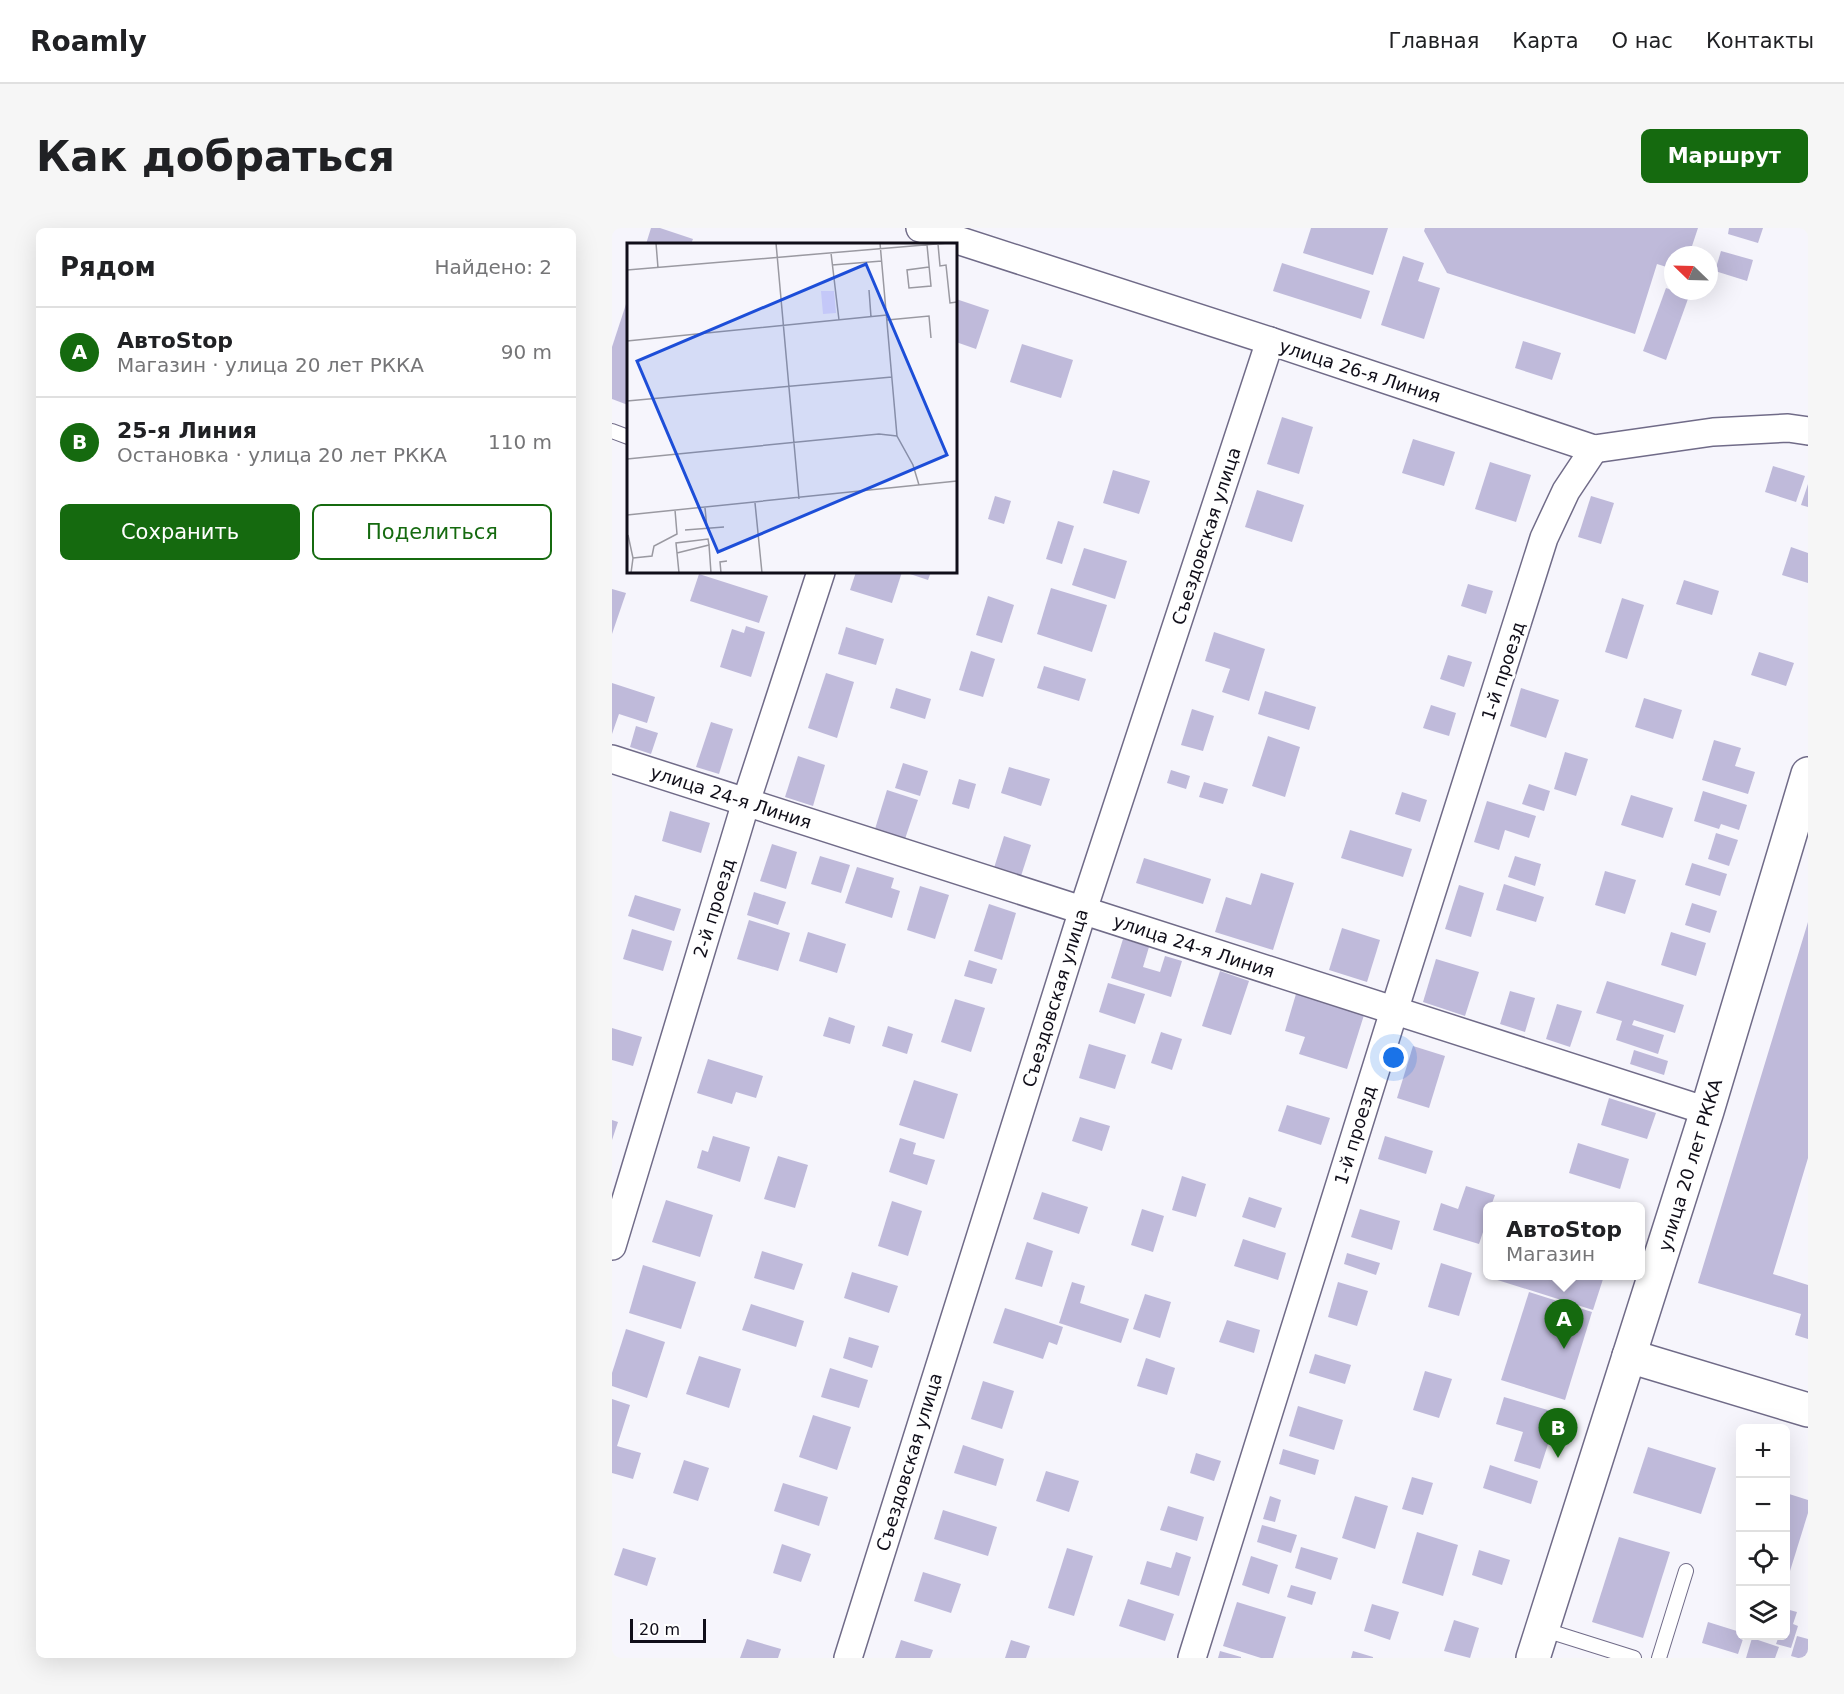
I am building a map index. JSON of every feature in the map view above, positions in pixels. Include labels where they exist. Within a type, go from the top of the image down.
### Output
[{"type":"main road","name":"улица 20 лет РККА","points":[[1538,1644],[1707,1111],[1808,774]]},
{"type":"main road","points":[[1629,1356],[1808,1410]]},
{"type":"street","name":"улица 26-я Линия","points":[[939,235],[1270,341],[1594,449],[1713,432],[1788,428],[1808,431]]},
{"type":"street","name":"Съездовская улица","points":[[848,1658],[1083,910],[1270,341]]},
{"type":"street","name":"1-й проезд","points":[[1192,1658],[1544,538],[1566,491],[1594,449]]},
{"type":"street","name":"2-й проезд","points":[[612,1246],[746,802],[821,573]]},
{"type":"street","name":"улица 24-я Линия","points":[[612,759],[1707,1111]]},
{"type":"lane","points":[[612,431],[627,436]]},
{"type":"lane","points":[[1659,1658],[1686,1571]]},
{"type":"lane","points":[[1538,1644],[1634,1658]]},
{"type":"building","points":[[651,228],[660,228],[693,239],[691,243],[646,243]]},
{"type":"building","points":[[1311,228],[1388,228],[1373,275],[1303,253]]},
{"type":"building","points":[[1425,228],[1698,228],[1692,246],[1664,246],[1664,266],[1657,264],[1635,334],[1447,273],[1424,231]]},
{"type":"building","points":[[1729,228],[1763,228],[1758,243],[1728,234]]},
{"type":"building","points":[[1721,251],[1753,260],[1747,281],[1718,272]]},
{"type":"building","points":[[1403,256],[1424,263],[1418,281],[1440,288],[1424,339],[1381,325]]},
{"type":"building","points":[[1282,263],[1370,291],[1361,319],[1273,291]]},
{"type":"building","points":[[1664,293],[1664,300],[1688,300],[1666,360],[1643,351]]},
{"type":"building","points":[[957,299],[989,310],[976,349],[957,342]]},
{"type":"building","points":[[627,301],[627,405],[612,399],[612,347]]},
{"type":"building","points":[[1523,341],[1561,353],[1552,380],[1515,368]]},
{"type":"building","points":[[1022,344],[1073,360],[1061,398],[1010,382]]},
{"type":"building","points":[[1282,417],[1313,427],[1299,474],[1267,464]]},
{"type":"building","points":[[1413,439],[1455,452],[1444,486],[1402,473]]},
{"type":"building","points":[[1490,462],[1531,475],[1516,522],[1475,509]]},
{"type":"building","points":[[1773,466],[1805,476],[1796,502],[1765,492]]},
{"type":"building","points":[[1113,470],[1150,481],[1139,514],[1103,503]]},
{"type":"building","points":[[1808,484],[1808,507],[1801,505]]},
{"type":"building","points":[[1257,490],[1304,505],[1292,542],[1245,527]]},
{"type":"building","points":[[995,496],[1011,501],[1004,524],[988,519]]},
{"type":"building","points":[[1591,496],[1614,503],[1601,544],[1578,537]]},
{"type":"building","points":[[1058,521],[1074,526],[1062,564],[1046,559]]},
{"type":"building","points":[[1791,547],[1808,553],[1808,583],[1782,575]]},
{"type":"building","points":[[1084,548],[1127,561],[1115,599],[1072,585]]},
{"type":"building","points":[[856,573],[902,573],[892,603],[850,590]]},
{"type":"building","points":[[907,573],[931,573],[928,580]]},
{"type":"building","points":[[699,574],[768,596],[759,623],[690,601]]},
{"type":"building","points":[[1684,580],[1719,591],[1712,615],[1676,604]]},
{"type":"building","points":[[1468,584],[1493,591],[1486,614],[1461,606]]},
{"type":"building","points":[[1051,588],[1107,605],[1092,652],[1037,634]]},
{"type":"building","points":[[612,589],[626,593],[612,634]]},
{"type":"building","points":[[988,596],[1014,605],[1002,643],[976,635]]},
{"type":"building","points":[[1622,598],[1644,605],[1627,659],[1605,652]]},
{"type":"building","points":[[746,626],[765,632],[751,677],[720,667],[732,629],[744,633]]},
{"type":"building","points":[[846,627],[884,639],[876,665],[838,654]]},
{"type":"building","points":[[1214,632],[1265,649],[1249,701],[1222,692],[1230,669],[1205,661]]},
{"type":"building","points":[[971,651],[995,659],[983,697],[959,690]]},
{"type":"building","points":[[1759,652],[1794,663],[1786,686],[1751,675]]},
{"type":"building","points":[[1448,655],[1472,662],[1464,687],[1440,679]]},
{"type":"building","points":[[1044,666],[1086,679],[1079,701],[1037,688]]},
{"type":"building","points":[[826,673],[854,682],[837,738],[808,728]]},
{"type":"building","points":[[612,683],[655,697],[647,723],[619,714],[612,734]]},
{"type":"building","points":[[896,688],[931,699],[925,719],[890,708]]},
{"type":"building","points":[[1521,688],[1559,700],[1546,738],[1510,726]]},
{"type":"building","points":[[1265,691],[1316,707],[1309,730],[1258,714]]},
{"type":"building","points":[[1644,698],[1682,710],[1673,739],[1635,727]]},
{"type":"building","points":[[1431,705],[1456,713],[1449,736],[1423,728]]},
{"type":"building","points":[[1192,709],[1214,716],[1203,751],[1181,745]]},
{"type":"building","points":[[711,722],[733,729],[719,774],[696,767]]},
{"type":"building","points":[[636,726],[658,733],[651,754],[630,747]]},
{"type":"building","points":[[1268,736],[1300,747],[1285,797],[1252,786]]},
{"type":"building","points":[[1714,740],[1741,748],[1735,766],[1755,772],[1748,794],[1702,780]]},
{"type":"building","points":[[1565,752],[1588,759],[1576,796],[1554,789]]},
{"type":"building","points":[[798,756],[825,765],[813,806],[785,797]]},
{"type":"building","points":[[903,763],[928,771],[920,796],[895,788]]},
{"type":"building","points":[[1009,767],[1050,779],[1041,806],[1001,793]]},
{"type":"building","points":[[1171,770],[1190,776],[1186,789],[1167,783]]},
{"type":"building","points":[[959,779],[976,784],[969,809],[952,804]]},
{"type":"building","points":[[1204,782],[1228,789],[1223,804],[1199,797]]},
{"type":"building","points":[[1529,784],[1550,791],[1544,811],[1522,804]]},
{"type":"building","points":[[887,790],[918,800],[905,839],[875,829]]},
{"type":"building","points":[[1703,791],[1747,805],[1739,830],[1721,824],[1719,829],[1694,821]]},
{"type":"building","points":[[1402,792],[1427,800],[1420,822],[1395,814]]},
{"type":"building","points":[[1631,795],[1673,808],[1663,838],[1621,825]]},
{"type":"building","points":[[1487,801],[1536,816],[1529,838],[1505,830],[1499,850],[1474,842]]},
{"type":"building","points":[[670,811],[710,823],[701,853],[662,841]]},
{"type":"building","points":[[1350,830],[1412,849],[1403,877],[1341,858]]},
{"type":"building","points":[[1716,833],[1738,840],[1729,866],[1708,859]]},
{"type":"building","points":[[1004,836],[1031,845],[1021,876],[994,868]]},
{"type":"building","points":[[772,844],[797,852],[786,889],[760,881]]},
{"type":"building","points":[[820,856],[850,865],[841,893],[811,884]]},
{"type":"building","points":[[1515,856],[1541,864],[1535,886],[1508,877]]},
{"type":"building","points":[[1144,858],[1211,879],[1203,904],[1136,883]]},
{"type":"building","points":[[1692,863],[1727,874],[1720,896],[1685,885]]},
{"type":"building","points":[[857,867],[894,878],[891,888],[900,891],[892,918],[845,903]]},
{"type":"building","points":[[1605,871],[1636,880],[1625,914],[1595,905]]},
{"type":"building","points":[[1261,873],[1294,883],[1273,950],[1215,932],[1226,897],[1251,905]]},
{"type":"building","points":[[1504,884],[1544,897],[1536,922],[1496,910]]},
{"type":"building","points":[[1459,885],[1484,893],[1471,937],[1445,929]]},
{"type":"building","points":[[920,886],[949,895],[935,939],[907,930]]},
{"type":"building","points":[[754,892],[786,902],[778,925],[747,915]]},
{"type":"building","points":[[635,895],[681,909],[674,931],[628,916]]},
{"type":"building","points":[[1692,903],[1717,911],[1710,933],[1685,925]]},
{"type":"building","points":[[989,904],[1016,913],[1002,960],[974,951]]},
{"type":"building","points":[[749,920],[790,933],[778,971],[737,959]]},
{"type":"building","points":[[1808,922],[1808,1158],[1773,1274],[1808,1285],[1808,1339],[1795,1335],[1801,1314],[1698,1283]]},
{"type":"building","points":[[1342,928],[1380,940],[1367,982],[1329,970]]},
{"type":"building","points":[[632,929],[672,941],[663,971],[623,959]]},
{"type":"building","points":[[808,932],[846,944],[837,973],[799,961]]},
{"type":"building","points":[[1671,932],[1706,943],[1696,976],[1661,965]]},
{"type":"building","points":[[1123,939],[1149,947],[1143,967],[1160,972],[1165,956],[1182,961],[1171,997],[1111,978]]},
{"type":"building","points":[[1436,959],[1479,972],[1465,1016],[1423,1002]]},
{"type":"building","points":[[969,960],[997,969],[992,984],[964,976]]},
{"type":"building","points":[[1220,971],[1249,981],[1231,1035],[1202,1026]]},
{"type":"building","points":[[1607,981],[1684,1005],[1675,1033],[1634,1020],[1632,1025],[1664,1035],[1658,1054],[1616,1040],[1622,1021],[1596,1013]]},
{"type":"building","points":[[1108,983],[1145,994],[1135,1024],[1099,1012]]},
{"type":"building","points":[[1510,991],[1535,998],[1525,1032],[1500,1024]]},
{"type":"building","points":[[1296,994],[1364,1015],[1347,1069],[1299,1054],[1305,1037],[1285,1031]]},
{"type":"building","points":[[955,999],[985,1008],[971,1052],[941,1042]]},
{"type":"building","points":[[1557,1004],[1582,1011],[1570,1047],[1546,1039]]},
{"type":"building","points":[[829,1017],[855,1026],[850,1044],[823,1036]]},
{"type":"building","points":[[888,1026],[913,1034],[907,1054],[882,1046]]},
{"type":"building","points":[[612,1028],[642,1037],[633,1066],[612,1060]]},
{"type":"building","points":[[1161,1032],[1182,1039],[1172,1070],[1151,1063]]},
{"type":"building","points":[[1089,1044],[1126,1055],[1115,1089],[1079,1078]]},
{"type":"building","points":[[1413,1046],[1445,1056],[1429,1108],[1397,1098]]},
{"type":"building","points":[[1634,1050],[1668,1061],[1664,1075],[1630,1064]]},
{"type":"building","points":[[708,1059],[763,1076],[756,1098],[736,1092],[732,1104],[697,1093]]},
{"type":"building","points":[[914,1080],[958,1094],[944,1139],[899,1125]]},
{"type":"building","points":[[1609,1098],[1656,1113],[1647,1139],[1601,1125]]},
{"type":"building","points":[[1287,1105],[1330,1118],[1321,1145],[1278,1131]]},
{"type":"building","points":[[1080,1117],[1110,1126],[1102,1151],[1072,1141]]},
{"type":"building","points":[[612,1120],[618,1122],[612,1140]]},
{"type":"building","points":[[713,1136],[750,1147],[740,1182],[697,1168],[702,1150],[708,1152]]},
{"type":"building","points":[[1385,1136],[1433,1151],[1426,1174],[1378,1159]]},
{"type":"building","points":[[900,1138],[916,1143],[913,1154],[935,1160],[927,1185],[889,1172]]},
{"type":"building","points":[[1578,1143],[1629,1159],[1620,1189],[1569,1173]]},
{"type":"building","points":[[778,1156],[808,1165],[795,1208],[764,1199]]},
{"type":"building","points":[[1182,1176],[1206,1184],[1196,1217],[1172,1210]]},
{"type":"building","points":[[1466,1186],[1495,1195],[1492,1202],[1483,1202],[1483,1232],[1479,1244],[1433,1230],[1441,1203],[1458,1209]]},
{"type":"building","points":[[1042,1192],[1088,1207],[1079,1234],[1033,1219]]},
{"type":"building","points":[[1249,1197],[1282,1208],[1275,1228],[1242,1217]]},
{"type":"building","points":[[666,1200],[713,1215],[700,1257],[652,1242]]},
{"type":"building","points":[[892,1201],[922,1211],[908,1256],[878,1246]]},
{"type":"building","points":[[1142,1209],[1164,1216],[1153,1252],[1131,1245]]},
{"type":"building","points":[[1360,1209],[1400,1221],[1392,1250],[1351,1237]]},
{"type":"building","points":[[1243,1239],[1286,1253],[1278,1280],[1234,1266]]},
{"type":"building","points":[[1027,1242],[1053,1251],[1042,1287],[1015,1279]]},
{"type":"building","points":[[762,1251],[803,1264],[794,1290],[754,1278]]},
{"type":"building","points":[[1347,1253],[1380,1263],[1376,1275],[1344,1264]]},
{"type":"building","points":[[1441,1263],[1472,1273],[1459,1316],[1428,1307]]},
{"type":"building","points":[[643,1265],[696,1282],[681,1329],[629,1313]]},
{"type":"building","points":[[852,1272],[898,1286],[889,1313],[844,1298]]},
{"type":"building","points":[[1497,1280],[1603,1280],[1593,1310]]},
{"type":"building","points":[[1072,1282],[1085,1286],[1080,1303],[1129,1319],[1121,1343],[1059,1323]]},
{"type":"building","points":[[1338,1282],[1368,1291],[1357,1326],[1328,1317]]},
{"type":"building","points":[[1529,1292],[1592,1312],[1565,1400],[1501,1380]]},
{"type":"building","points":[[1145,1294],[1171,1302],[1160,1338],[1133,1329]]},
{"type":"building","points":[[751,1304],[804,1321],[796,1347],[742,1330]]},
{"type":"building","points":[[1005,1308],[1063,1327],[1057,1345],[1049,1342],[1043,1359],[993,1343]]},
{"type":"building","points":[[1227,1320],[1260,1330],[1254,1353],[1219,1342]]},
{"type":"building","points":[[626,1329],[665,1342],[647,1398],[612,1386],[612,1373]]},
{"type":"building","points":[[849,1337],[879,1346],[872,1368],[843,1358]]},
{"type":"building","points":[[1315,1354],[1351,1365],[1345,1384],[1309,1373]]},
{"type":"building","points":[[699,1356],[741,1369],[729,1408],[686,1394]]},
{"type":"building","points":[[1146,1358],[1175,1368],[1167,1395],[1137,1386]]},
{"type":"building","points":[[830,1368],[868,1380],[859,1408],[821,1397]]},
{"type":"building","points":[[1425,1371],[1452,1379],[1439,1418],[1413,1410]]},
{"type":"building","points":[[983,1381],[1014,1391],[1002,1429],[971,1419]]},
{"type":"building","points":[[1504,1397],[1558,1413],[1540,1469],[1514,1461],[1523,1432],[1496,1424]]},
{"type":"building","points":[[612,1399],[630,1405],[617,1446],[641,1453],[633,1479],[612,1473]]},
{"type":"building","points":[[1298,1406],[1343,1420],[1334,1450],[1289,1436]]},
{"type":"building","points":[[813,1415],[851,1427],[837,1470],[799,1457]]},
{"type":"building","points":[[963,1445],[1004,1459],[996,1486],[954,1473]]},
{"type":"building","points":[[1648,1447],[1716,1468],[1701,1514],[1633,1493]]},
{"type":"building","points":[[1283,1449],[1319,1460],[1315,1475],[1279,1464]]},
{"type":"building","points":[[1196,1453],[1221,1461],[1214,1481],[1190,1473]]},
{"type":"building","points":[[684,1460],[709,1468],[698,1501],[673,1493]]},
{"type":"building","points":[[1490,1465],[1538,1481],[1531,1504],[1483,1488]]},
{"type":"building","points":[[1046,1471],[1079,1481],[1069,1512],[1036,1501]]},
{"type":"building","points":[[1412,1477],[1433,1483],[1423,1515],[1402,1509]]},
{"type":"building","points":[[783,1483],[828,1497],[819,1526],[774,1511]]},
{"type":"building","points":[[1790,1494],[1808,1500],[1808,1513],[1790,1571]]},
{"type":"building","points":[[1270,1496],[1281,1500],[1275,1522],[1263,1519]]},
{"type":"building","points":[[1355,1496],[1388,1506],[1375,1549],[1342,1538]]},
{"type":"building","points":[[1168,1506],[1204,1517],[1197,1541],[1160,1530]]},
{"type":"building","points":[[943,1510],[997,1527],[988,1556],[934,1539]]},
{"type":"building","points":[[1262,1525],[1297,1535],[1291,1553],[1257,1542]]},
{"type":"building","points":[[1417,1532],[1458,1545],[1443,1596],[1402,1583]]},
{"type":"building","points":[[1619,1537],[1670,1552],[1643,1638],[1592,1622]]},
{"type":"building","points":[[782,1544],[811,1554],[801,1582],[773,1573]]},
{"type":"building","points":[[1301,1547],[1338,1558],[1331,1580],[1295,1568]]},
{"type":"building","points":[[623,1548],[656,1558],[647,1586],[614,1575]]},
{"type":"building","points":[[1067,1548],[1093,1556],[1074,1616],[1048,1608]]},
{"type":"building","points":[[1479,1550],[1510,1560],[1502,1585],[1472,1575]]},
{"type":"building","points":[[1176,1552],[1191,1557],[1179,1596],[1140,1584],[1147,1561],[1171,1568]]},
{"type":"building","points":[[1251,1556],[1278,1565],[1269,1594],[1242,1585]]},
{"type":"building","points":[[923,1572],[961,1584],[951,1613],[914,1601]]},
{"type":"building","points":[[1291,1585],[1316,1592],[1312,1605],[1287,1597]]},
{"type":"building","points":[[1128,1599],[1174,1614],[1165,1641],[1119,1626]]},
{"type":"building","points":[[1237,1602],[1286,1617],[1273,1658],[1261,1658],[1223,1646]]},
{"type":"building","points":[[1372,1604],[1399,1612],[1390,1640],[1364,1631]]},
{"type":"building","points":[[1790,1610],[1797,1612],[1793,1624],[1798,1626],[1791,1648],[1776,1644],[1778,1640],[1790,1640]]},
{"type":"building","points":[[1454,1620],[1479,1628],[1470,1658],[1444,1651]]},
{"type":"building","points":[[1708,1622],[1736,1631],[1736,1640],[1743,1640],[1738,1654],[1702,1643]]},
{"type":"building","points":[[1797,1636],[1808,1639],[1808,1658],[1791,1656]]},
{"type":"building","points":[[747,1639],[781,1649],[778,1658],[740,1658]]},
{"type":"building","points":[[901,1640],[933,1650],[930,1658],[895,1658]]},
{"type":"building","points":[[1011,1640],[1030,1646],[1026,1658],[1005,1658]]},
{"type":"building","points":[[1751,1640],[1779,1647],[1775,1658],[1746,1658]]},
{"type":"building","points":[[1220,1651],[1241,1657],[1241,1658],[1218,1658]]},
{"type":"building","points":[[1353,1651],[1373,1657],[1373,1658],[1351,1658]]},
{"type":"place","name":"АвтоStop","points":[[1564,1349]]},
{"type":"place","name":"25-я Линия","points":[[1558,1458]]}]
